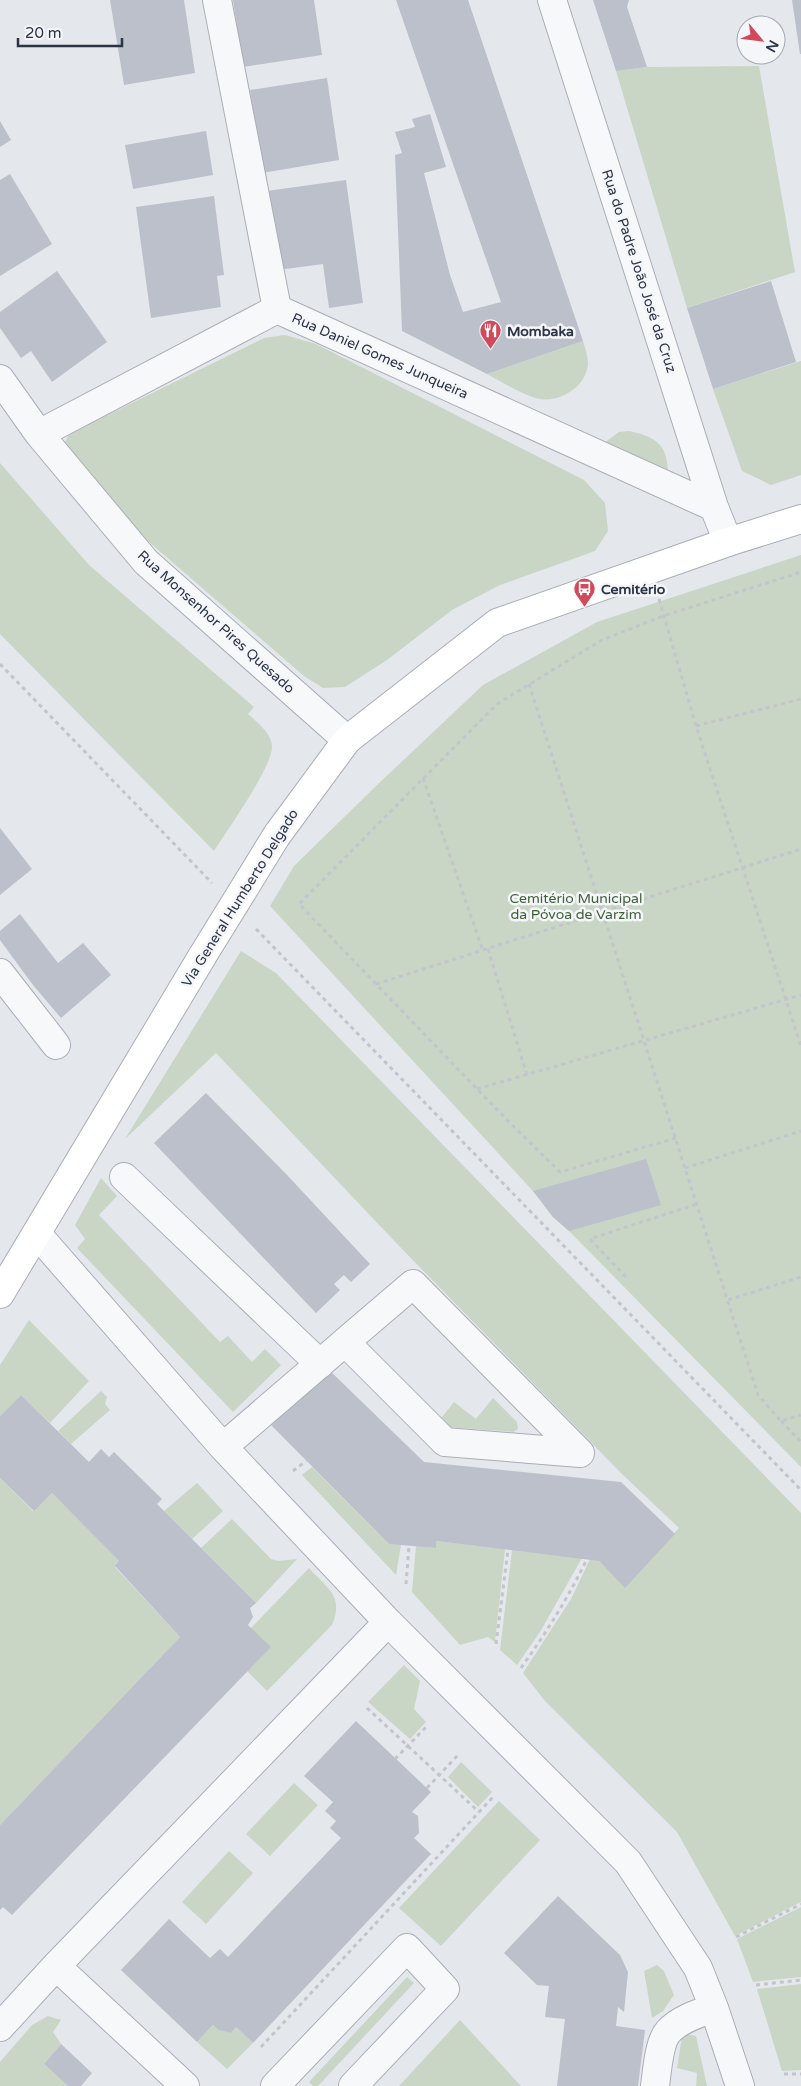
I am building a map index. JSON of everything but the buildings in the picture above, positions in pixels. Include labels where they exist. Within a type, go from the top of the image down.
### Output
[{"type":"main road","name":"Via General Humberto Delgado","points":[[0,1294],[277,835],[347,740],[497,623],[728,542],[801,519]]},
{"type":"street","name":"Rua Daniel Gomes Junqueira","points":[[217,0],[277,309],[714,507]]},
{"type":"street","name":"Rua do Padre João José da Cruz","points":[[552,0],[714,507],[728,542]]},
{"type":"street","points":[[39,434],[277,309]]},
{"type":"street","name":"Rua Monsenhor Pires Quesado","points":[[0,379],[39,434],[146,562],[347,740]]},
{"type":"street","points":[[0,972],[56,1045]]},
{"type":"street","points":[[124,1177],[320,1364]]},
{"type":"street","points":[[36,1234],[223,1447],[388,1622],[628,1862],[698,1968],[714,2008],[740,2086]]},
{"type":"street","points":[[223,1447],[413,1284],[580,1453],[445,1442],[346,1342]]},
{"type":"street","points":[[0,2027],[56,1966],[388,1622]]},
{"type":"street","points":[[275,2086],[406,1948],[445,1989],[353,2086]]},
{"type":"street","points":[[56,1966],[185,2086]]},
{"type":"street","points":[[655,2086],[658,2057],[668,2032],[692,2015],[714,2008]]},
{"type":"path","points":[[676,1138],[560,1172],[477,1089],[299,904],[497,704],[602,640],[662,616],[801,572]]},
{"type":"path","points":[[662,616],[801,1046]]},
{"type":"path","points":[[0,664],[214,885]]},
{"type":"path","points":[[529,684],[758,1395],[801,1442]]},
{"type":"path","points":[[696,726],[801,699]]},
{"type":"path","points":[[423,778],[483,951]]},
{"type":"path","points":[[376,984],[801,850]]},
{"type":"path","points":[[256,928],[801,1490]]},
{"type":"path","points":[[488,949],[527,1075]]},
{"type":"path","points":[[477,1089],[801,995]]},
{"type":"path","points":[[685,1168],[801,1131]]},
{"type":"path","points":[[626,1277],[590,1239],[697,1204]]},
{"type":"path","points":[[728,1300],[801,1277]]},
{"type":"path","points":[[781,1421],[801,1415]]},
{"type":"path","points":[[294,1471],[306,1461]]},
{"type":"path","points":[[406,1584],[409,1546]]},
{"type":"path","points":[[496,1644],[508,1550]]},
{"type":"path","points":[[521,1668],[548,1630],[569,1595],[587,1559]]},
{"type":"path","points":[[367,1708],[479,1812]]},
{"type":"path","points":[[395,1759],[428,1725]]},
{"type":"path","points":[[427,1788],[458,1755]]},
{"type":"path","points":[[261,2047],[494,1797]]},
{"type":"path","points":[[736,1938],[801,1904]]},
{"type":"path","points":[[756,1985],[801,1980]]},
{"type":"path","points":[[784,2074],[801,2074]]},
{"type":"green space","points":[[759,66],[795,272],[687,308],[616,71],[647,67]]},
{"type":"green space","points":[[285,335],[316,344],[584,480],[605,503],[608,531],[595,551],[500,585],[452,610],[387,660],[345,687],[323,688],[304,676],[134,529],[63,446],[69,434],[264,338]]},
{"type":"green space","points":[[583,341],[588,361],[586,373],[582,381],[575,388],[559,397],[541,399],[532,397],[487,374]]},
{"type":"green space","points":[[801,361],[801,475],[771,485],[742,471],[713,389]]},
{"type":"green space","points":[[629,431],[646,436],[658,443],[665,454],[668,472],[604,443],[619,432]]},
{"type":"green space","points":[[0,463],[89,565],[254,707],[248,714],[270,737],[272,747],[270,756],[248,799],[214,851],[0,634]]},
{"type":"green space","name":"Cemitério Municipal da Póvoa de Varzim","points":[[801,555],[801,1467],[553,1217],[533,1191],[270,906],[294,866],[483,685],[597,622]]},
{"type":"green space","points":[[241,951],[276,973],[801,1513],[801,1902],[735,1936],[677,1832],[545,1701],[523,1673],[571,1599],[590,1559],[599,1561],[625,1587],[679,1528],[621,1473],[402,1249],[216,1053],[125,1139]]},
{"type":"green space","points":[[101,1178],[117,1196],[99,1215],[220,1342],[228,1336],[252,1362],[265,1349],[281,1365],[233,1412],[77,1248],[85,1239],[75,1225]]},
{"type":"green space","points":[[29,1320],[89,1381],[50,1423],[21,1395],[0,1416],[0,1365]]},
{"type":"green space","points":[[101,1391],[107,1397],[105,1404],[110,1410],[71,1444],[58,1431]]},
{"type":"green space","points":[[493,1398],[517,1422],[518,1429],[513,1432],[435,1426],[454,1402],[476,1419]]},
{"type":"green space","points":[[312,1467],[389,1544],[401,1545],[396,1575],[302,1475]]},
{"type":"green space","points":[[0,1478],[33,1511],[52,1493],[119,1561],[115,1567],[180,1637],[0,1825]]},
{"type":"green space","points":[[197,1483],[223,1511],[192,1539],[164,1511]]},
{"type":"green space","points":[[232,1519],[271,1559],[278,1561],[297,1559],[256,1603],[201,1548]]},
{"type":"green space","points":[[436,1541],[505,1549],[495,1642],[488,1637],[460,1645],[412,1592],[416,1546],[436,1548]]},
{"type":"green space","points":[[512,1550],[582,1558],[540,1632],[517,1665],[500,1650]]},
{"type":"green space","points":[[309,1568],[328,1588],[335,1600],[336,1607],[332,1625],[267,1691],[247,1671],[251,1628]]},
{"type":"green space","points":[[404,1665],[420,1681],[414,1709],[426,1722],[410,1739],[368,1702]]},
{"type":"green space","points":[[461,1762],[492,1792],[478,1807],[448,1777]]},
{"type":"green space","points":[[294,1783],[318,1805],[270,1856],[246,1834]]},
{"type":"green space","points":[[499,1801],[540,1840],[441,1946],[399,1908]]},
{"type":"green space","points":[[229,1851],[253,1873],[206,1924],[182,1902]]},
{"type":"green space","points":[[801,1907],[801,1977],[753,1982],[737,1939]]},
{"type":"green space","points":[[657,1965],[664,1971],[674,1995],[663,2011],[652,2018],[644,1971]]},
{"type":"green space","points":[[407,1977],[414,1983],[318,2086],[313,2086],[309,2082]]},
{"type":"green space","points":[[801,1984],[801,2070],[782,2071],[757,1989]]},
{"type":"green space","points":[[48,2016],[61,2020],[53,2032],[61,2044],[44,2064],[68,2086],[0,2086],[0,2062],[32,2025]]},
{"type":"green space","points":[[460,2020],[521,2086],[399,2086]]},
{"type":"green space","points":[[213,2025],[218,2030],[231,2033],[236,2027],[253,2043],[227,2069],[197,2042]]},
{"type":"green space","points":[[687,2034],[696,2036],[707,2086],[696,2086],[697,2073],[677,2068],[682,2036]]},
{"type":"place","name":"Mombaka","points":[[491,350]]},
{"type":"place","name":"Cemitério","points":[[585,608]]}]
